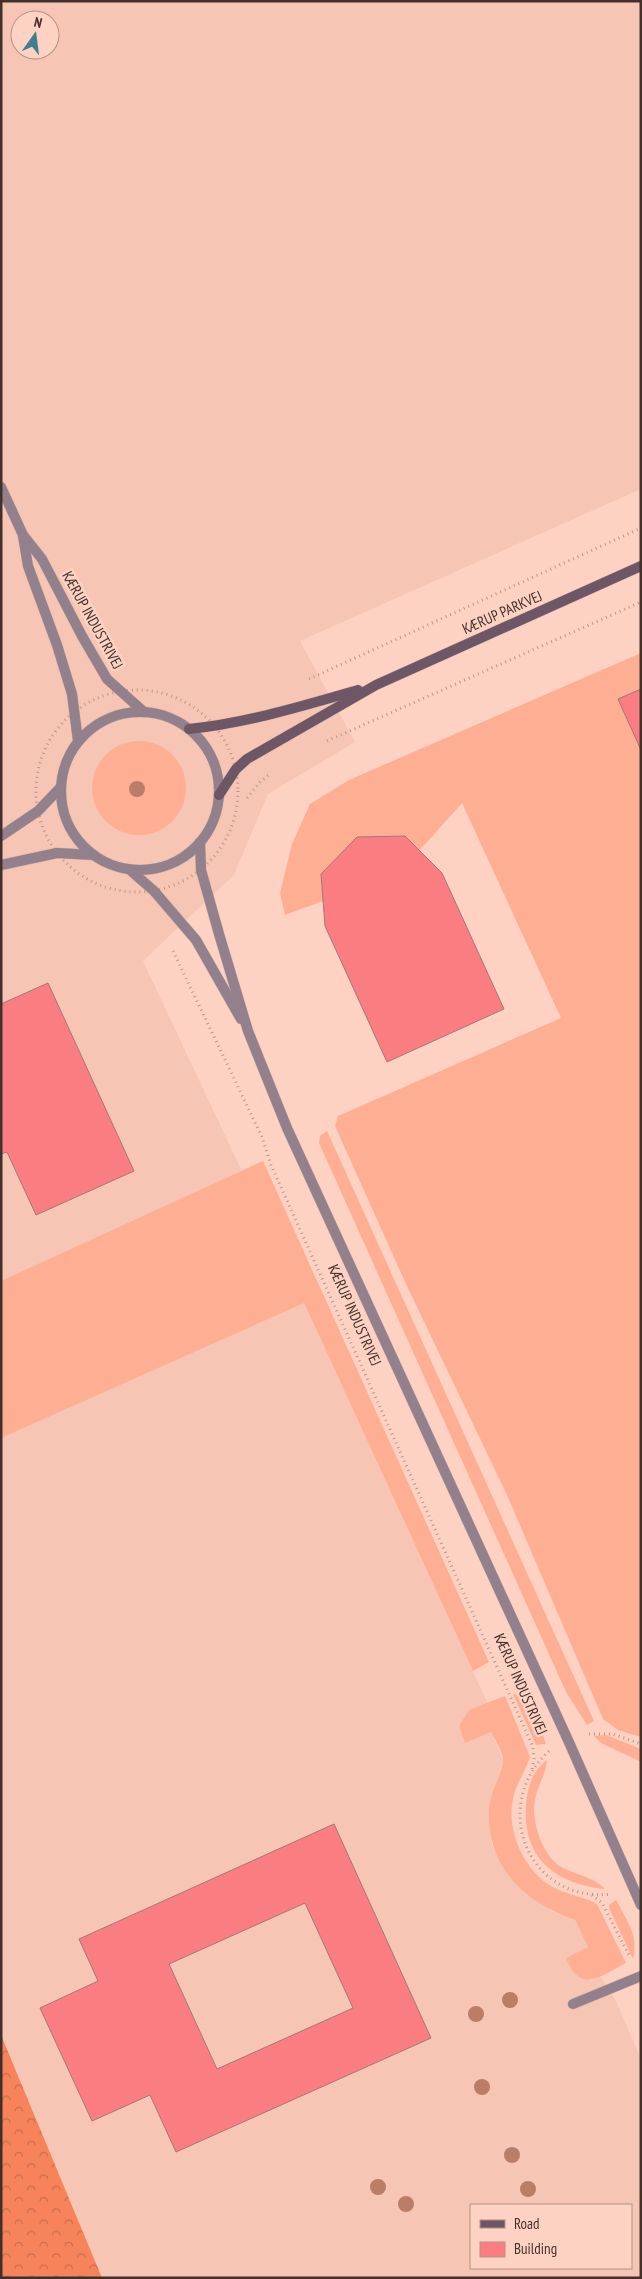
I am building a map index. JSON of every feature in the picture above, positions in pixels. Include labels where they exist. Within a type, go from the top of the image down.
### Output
[{"type":"street","name":"KÆRUP INDUSTRIVEJ","points":[[1,487],[23,535],[42,559],[107,679],[119,692],[144,712]]},
{"type":"street","name":"KÆRUP INDUSTRIVEJ","points":[[23,535],[28,566],[57,645],[72,694],[78,741]]},
{"type":"street","name":"KÆRUP PARKVEJ","points":[[219,795],[236,769],[246,759],[376,685],[641,566]]},
{"type":"street","name":"KÆRUP PARKVEJ","points":[[189,729],[215,726],[286,711],[376,685]]},
{"type":"street","points":[[144,712],[168,717],[189,729],[198,737],[211,757],[218,782],[219,795],[214,820],[200,842],[181,859],[143,870],[117,867],[93,855],[75,836],[68,825],[61,800],[60,788],[66,763],[78,741],[87,732],[108,718],[126,713],[144,712]]},
{"type":"street","points":[[1,836],[38,811],[60,788]]},
{"type":"street","name":"KÆRUP INDUSTRIVEJ","points":[[200,842],[201,870],[248,1031],[286,1128],[568,1740],[641,1905]]},
{"type":"street","points":[[1,865],[57,853],[93,855]]},
{"type":"street","name":"KÆRUP INDUSTRIVEJ","points":[[130,870],[154,891],[196,940],[248,1031]]},
{"type":"street","points":[[573,2004],[640,1976]]},
{"type":"path","points":[[302,682],[641,528]]},
{"type":"path","points":[[324,743],[641,602]]},
{"type":"path","points":[[125,895],[85,878],[72,869],[57,853],[44,831],[38,811],[36,785],[42,754],[58,727],[74,712],[95,699],[119,692],[142,690],[157,692],[189,704],[202,706]]},
{"type":"path","points":[[118,891],[154,891],[171,887],[201,870],[224,843],[232,826],[237,810],[239,792],[236,769],[226,741],[215,726],[189,704]]},
{"type":"path","points":[[237,810],[260,782],[274,771]]},
{"type":"path","name":"KÆRUP INDUSTRIVEJ","points":[[171,946],[262,1138],[271,1165],[533,1747],[534,1759],[532,1770]]},
{"type":"path","name":"KÆRUP INDUSTRIVEJ","points":[[633,1888],[620,1893],[592,1895],[579,1892],[554,1881],[543,1872],[527,1849],[522,1836],[519,1809],[525,1782],[532,1770],[550,1750],[568,1740],[600,1733],[626,1737],[641,1744]]},
{"type":"path","points":[[592,1895],[602,1903],[640,1976]]},
{"type":"shaded area","points":[[1,1],[641,1],[641,489],[300,641],[355,742],[268,794],[234,875],[143,961],[304,1303],[488,1704],[469,1710],[491,1732],[503,1760],[489,1807],[492,1845],[503,1866],[551,1911],[575,1920],[588,1947],[590,1981],[600,1976],[616,2001],[641,2059],[641,2278],[1,2278]]},
{"type":"shaded area","points":[[641,653],[641,1737],[618,1730],[603,1719],[507,1495],[406,1284],[335,1126],[338,1116],[561,1018],[462,803],[420,850],[405,836],[357,837],[321,874],[323,901],[285,915],[280,893],[292,844],[310,804],[349,780]]},
{"type":"shaded area","points":[[139,741],[157,744],[172,755],[183,770],[186,788],[183,806],[172,821],[157,832],[139,835],[121,832],[106,821],[95,806],[92,788],[95,770],[106,755],[121,744]]},
{"type":"shaded area","points":[[327,1131],[594,1721],[587,1725],[566,1692],[319,1143],[320,1136]]},
{"type":"shaded area","points":[[263,1161],[489,1662],[473,1671],[304,1303],[1,1438],[1,1281]]},
{"type":"shaded area","points":[[513,1694],[521,1695],[530,1706],[546,1744],[536,1745]]},
{"type":"shaded area","points":[[505,1696],[530,1757],[513,1799],[512,1823],[519,1848],[525,1860],[541,1879],[568,1894],[597,1904],[626,1963],[600,1977],[585,1979],[578,1976],[566,1958],[588,1947],[575,1920],[540,1903],[525,1892],[501,1865],[494,1848],[490,1829],[489,1808],[501,1770],[502,1753],[491,1732],[465,1743],[459,1726],[469,1710]]},
{"type":"shaded area","points":[[606,1735],[641,1749],[641,1762],[601,1743],[594,1736]]},
{"type":"shaded area","points":[[547,1760],[534,1808],[538,1835],[546,1851],[557,1864],[600,1884],[605,1889],[571,1881],[557,1874],[536,1853],[529,1839],[526,1823],[528,1791],[534,1774]]},
{"type":"shaded area","points":[[616,1900],[631,1928],[634,1943],[633,1959],[610,1910],[609,1905]]},
{"type":"green space","points":[[1,2035],[102,2278],[1,2278]]},
{"type":"building","points":[[641,689],[641,750],[618,699]]},
{"type":"building","points":[[405,836],[442,873],[504,1009],[387,1062],[325,926],[321,874],[357,837]]},
{"type":"building","points":[[48,983],[134,1171],[36,1215],[7,1152],[1,1154],[1,1004]]},
{"type":"building","points":[[334,1824],[431,2038],[176,2152],[150,2095],[92,2121],[40,2008],[98,1981],[79,1939]],"holes":[[[305,1903],[353,2008],[217,2069],[169,1964]]]}]
